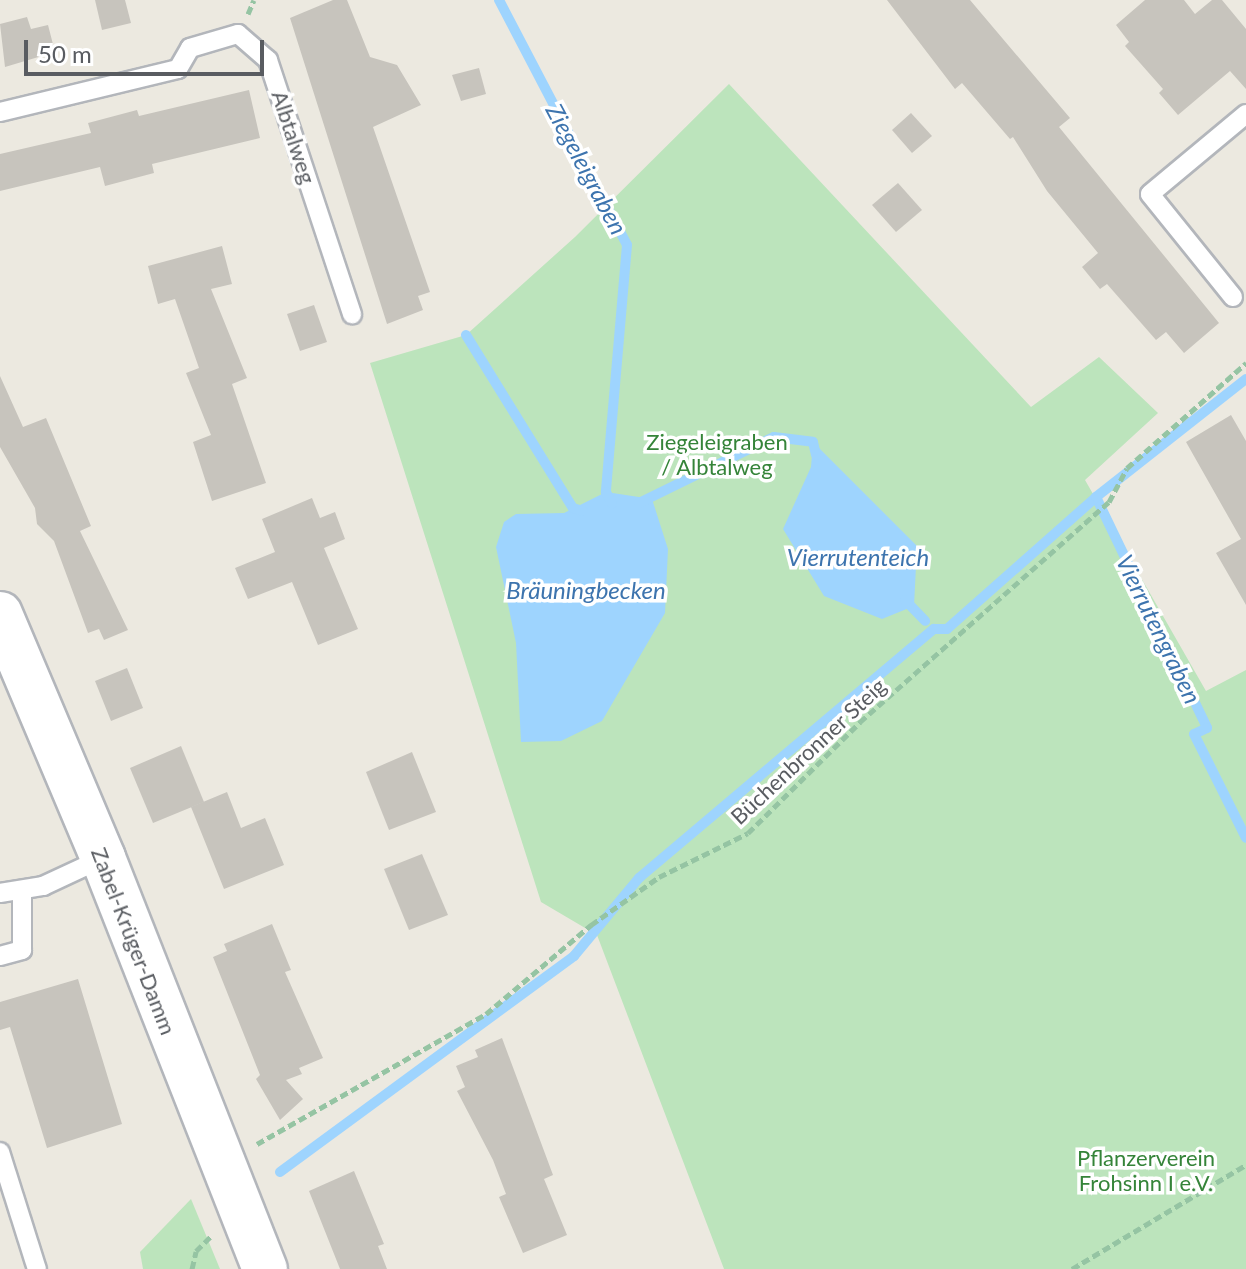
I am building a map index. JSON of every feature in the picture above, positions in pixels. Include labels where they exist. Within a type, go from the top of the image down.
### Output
[{"type":"street","name":"Zabel-Krüger-Damm","points":[[0,614],[103,858],[265,1269]]},
{"type":"lane","name":"Albtalweg","points":[[0,112],[178,69],[190,48],[238,34],[268,60],[352,314]]},
{"type":"lane","points":[[1233,297],[1150,194],[1246,114]]},
{"type":"lane","points":[[0,893],[22,892],[103,858]]},
{"type":"lane","points":[[0,956],[22,950],[22,892]]},
{"type":"lane","points":[[0,1152],[37,1269]]},
{"type":"path","name":"Büchenbronner Steig","points":[[256,1145],[486,1014],[591,925],[648,885],[748,833],[860,722],[1099,512],[1127,468],[1246,363]]},
{"type":"path","points":[[1072,1269],[1246,1165]]},
{"type":"path","points":[[192,1269],[196,1251],[212,1235]]},
{"type":"green space","points":[[729,84],[1031,407],[1099,357],[1158,413],[1085,480],[1206,691],[1246,670],[1246,1269],[724,1269],[597,935],[541,902],[370,363],[466,335],[575,237]]},
{"type":"green space","points":[[191,1199],[220,1269],[143,1269],[140,1252]]},
{"type":"water","name":"Vierrutenteich","points":[[813,442],[917,546],[914,606],[882,619],[824,596],[783,529],[811,467]]},
{"type":"water","name":"Bräuningbecken","points":[[606,492],[652,499],[668,549],[665,613],[602,721],[561,741],[521,742],[516,643],[496,547],[504,522],[516,514],[564,513]]},
{"type":"building","points":[[95,0],[125,0],[131,23],[102,30]]},
{"type":"building","points":[[333,0],[347,0],[370,57],[397,65],[421,105],[373,127],[430,292],[418,296],[423,310],[387,324],[290,18]]},
{"type":"building","points":[[887,0],[970,0],[1070,118],[1059,127],[1219,323],[1184,353],[1166,332],[1156,340],[1107,284],[1100,289],[1082,267],[1098,253],[1047,191],[1013,137],[1010,139],[962,83],[955,89]]},
{"type":"building","points":[[1145,0],[1184,0],[1195,14],[1212,0],[1222,0],[1246,29],[1246,89],[1230,71],[1178,115],[1159,93],[1163,89],[1125,46],[1129,42],[1116,25]]},
{"type":"building","points":[[27,17],[31,29],[48,25],[55,52],[5,67],[0,24]]},
{"type":"building","points":[[479,68],[486,94],[461,101],[452,75]]},
{"type":"building","points":[[249,90],[260,138],[152,164],[154,173],[105,186],[100,167],[0,191],[0,154],[91,133],[88,123],[137,110],[139,116]]},
{"type":"building","points":[[911,113],[932,136],[912,153],[892,130]]},
{"type":"building","points":[[898,183],[922,210],[896,232],[872,205]]},
{"type":"building","points":[[222,246],[232,284],[211,289],[247,378],[232,384],[266,483],[212,501],[193,442],[211,435],[186,373],[199,368],[175,299],[158,304],[148,266]]},
{"type":"building","points":[[314,305],[327,342],[300,351],[287,314]]},
{"type":"building","points":[[0,376],[23,427],[46,418],[91,526],[80,531],[128,630],[104,640],[99,629],[88,633],[54,541],[37,524],[35,508],[0,447]]},
{"type":"building","points":[[1231,415],[1246,441],[1246,605],[1216,553],[1241,539],[1186,442]]},
{"type":"building","points":[[312,498],[320,518],[335,512],[345,539],[324,548],[358,629],[318,645],[292,582],[248,599],[235,568],[275,552],[262,519]]},
{"type":"building","points":[[127,668],[143,708],[111,721],[95,681]]},
{"type":"building","points":[[181,746],[204,802],[153,823],[130,768]]},
{"type":"building","points":[[412,752],[436,812],[389,830],[366,772]]},
{"type":"building","points":[[227,792],[241,828],[265,818],[284,865],[224,889],[191,807]]},
{"type":"building","points":[[422,854],[448,915],[409,930],[384,869]]},
{"type":"building","points":[[272,924],[291,970],[285,972],[323,1058],[299,1068],[302,1074],[286,1080],[303,1099],[280,1120],[256,1079],[260,1075],[213,957],[227,951],[224,944]]},
{"type":"building","points":[[78,979],[122,1124],[47,1148],[10,1027],[0,1030],[0,1002]]},
{"type":"building","points":[[502,1038],[553,1175],[544,1179],[567,1235],[523,1253],[499,1197],[506,1194],[493,1160],[457,1091],[465,1087],[456,1066],[478,1057],[475,1050]]},
{"type":"building","points":[[354,1171],[384,1244],[378,1246],[387,1269],[340,1269],[309,1191]]},
{"type":"waterway","name":"Ziegeleigraben","points":[[499,0],[627,245],[606,492],[612,504]]},
{"type":"waterway","points":[[466,335],[573,508],[583,511]]},
{"type":"waterway","points":[[280,1172],[574,956],[639,878],[934,629],[947,629],[1096,497],[1246,379]]},
{"type":"waterway","points":[[639,503],[774,437],[813,442],[816,455]]},
{"type":"waterway","name":"Vierrutengraben","points":[[1096,497],[1207,728],[1194,734],[1246,838]]},
{"type":"waterway","points":[[905,600],[925,621]]},
{"type":"park label","name":"Ziegeleigraben / Albtalweg","points":[[717,454]]},
{"type":"park label","name":"Pflanzerverein Frohsinn I e.V.","points":[[1146,1170]]}]
